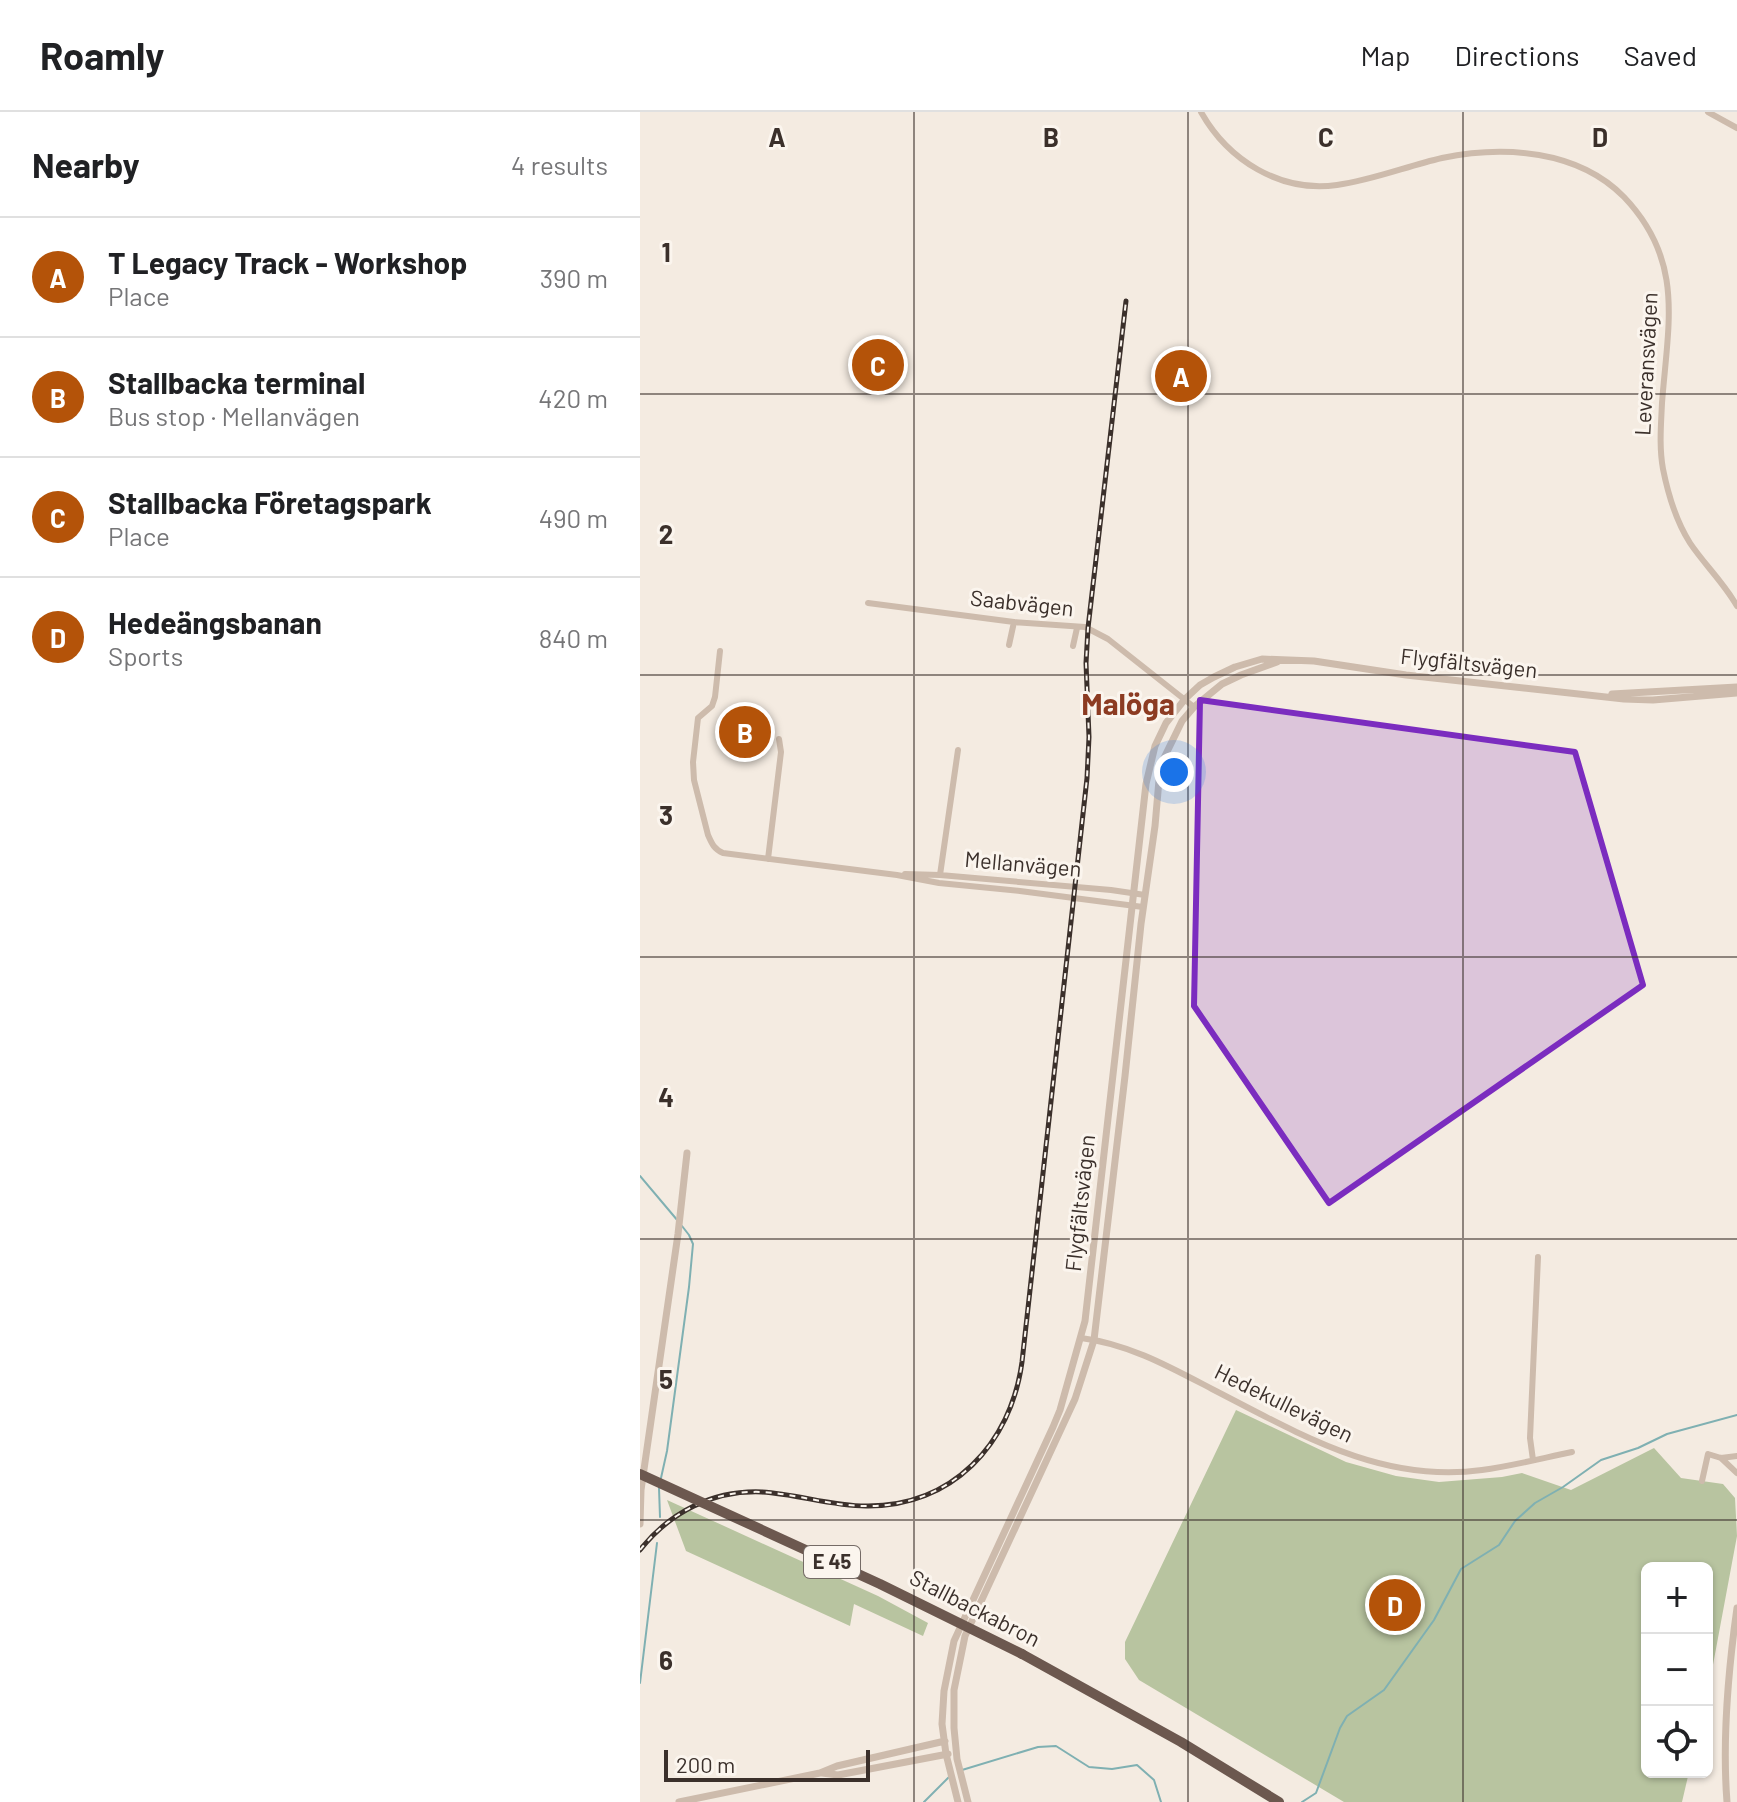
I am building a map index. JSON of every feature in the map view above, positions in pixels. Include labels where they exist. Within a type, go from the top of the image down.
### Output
[{"type":"highway","name":"Stallbackabron","points":[[640,1474],[880,1584],[1022,1654],[1147,1722],[1279,1802]]},
{"type":"street","name":"Leveransvägen","points":[[1201,112],[1226,147],[1252,167],[1290,182],[1311,186],[1335,185],[1443,158],[1506,151],[1559,159],[1583,168],[1603,179],[1621,195],[1649,230],[1667,277],[1669,313],[1660,447],[1667,488],[1682,529],[1737,606]]},
{"type":"street","points":[[1708,112],[1737,128]]},
{"type":"street","name":"Saabvägen","points":[[868,603],[1088,628],[1108,639],[1194,707]]},
{"type":"street","points":[[1009,645],[1014,622]]},
{"type":"street","points":[[1073,646],[1077,628]]},
{"type":"street","name":"Mellanvägen","points":[[720,651],[715,697],[712,706],[698,718],[693,762],[695,787],[715,849],[723,853],[897,875],[1145,895]]},
{"type":"street","name":"Flygfältsvägen","points":[[958,1802],[944,1742],[944,1691],[954,1641],[1053,1427],[1085,1321],[1149,767],[1166,723],[1200,685],[1235,667],[1262,659],[1314,661],[1406,675],[1624,699],[1653,700],[1737,693]]},
{"type":"street","name":"Flygfältsvägen","points":[[968,1802],[955,1739],[954,1690],[965,1636],[1075,1399],[1094,1340],[1143,907],[1164,758],[1182,721],[1194,707],[1222,684],[1282,661]]},
{"type":"street","name":"Flygfältsvägen","points":[[1606,695],[1737,687]]},
{"type":"street","points":[[768,859],[781,752],[779,739]]},
{"type":"street","points":[[940,879],[958,750]]},
{"type":"street","name":"Mellanvägen","points":[[940,879],[1143,907]]},
{"type":"street","points":[[640,1524],[640,1497],[687,1153]]},
{"type":"street","points":[[1533,1460],[1530,1438],[1538,1257]]},
{"type":"street","name":"Hedekullevägen","points":[[1081,1338],[1124,1348],[1167,1364],[1325,1446],[1358,1459],[1442,1472],[1482,1470],[1572,1452]]},
{"type":"street","points":[[1702,1481],[1708,1454],[1721,1458],[1737,1456]]},
{"type":"street","points":[[1721,1458],[1737,1473]]},
{"type":"street","points":[[1727,1802],[1726,1722],[1737,1608]]},
{"type":"street","points":[[679,1802],[820,1773],[837,1766],[955,1739]]},
{"type":"street","points":[[820,1773],[838,1775],[946,1754],[957,1755]]},
{"type":"highlighted area","points":[[1200,700],[1575,752],[1643,985],[1329,1203],[1194,1006]]},
{"type":"green space","points":[[1236,1410],[1346,1462],[1396,1476],[1439,1482],[1522,1473],[1571,1490],[1654,1448],[1681,1478],[1723,1484],[1735,1498],[1737,1536],[1713,1665],[1713,1562],[1641,1562],[1641,1778],[1688,1778],[1682,1802],[1344,1802],[1139,1680],[1125,1659],[1125,1642]]},
{"type":"green space","points":[[667,1500],[878,1596],[928,1623],[923,1636],[854,1604],[850,1626],[686,1551]]},
{"type":"waterway","points":[[640,1176],[678,1221]]},
{"type":"waterway","points":[[661,1478],[693,1244],[682,1226]]},
{"type":"waterway","points":[[1302,1802],[1316,1793],[1347,1716],[1384,1690],[1434,1620],[1461,1569],[1499,1545],[1515,1521],[1535,1503],[1601,1460],[1667,1434],[1737,1415]]},
{"type":"waterway","points":[[659,1488],[660,1517]]},
{"type":"waterway","points":[[640,1683],[657,1543]]},
{"type":"waterway","points":[[962,1770],[1038,1747],[1056,1746],[1089,1767],[1112,1769],[1137,1765],[1154,1780],[1161,1802]]},
{"type":"waterway","points":[[924,1802],[949,1777]]},
{"type":"railway","points":[[640,1550],[679,1514],[726,1495],[762,1492],[866,1506],[897,1503],[925,1495],[950,1482],[972,1465],[990,1444],[1016,1392],[1022,1362],[1087,778],[1088,628],[1126,301]]},
{"type":"place","name":"Stallbacka Företagspark","points":[[878,365]]},
{"type":"place","name":"T Legacy Track - Workshop","points":[[1181,376]]},
{"type":"place","name":"Stallbacka terminal","points":[[745,732]]},
{"type":"place","name":"Hedeängsbanan","points":[[1395,1605]]},
{"type":"district","name":"Malöga","points":[[1128,705]]}]
